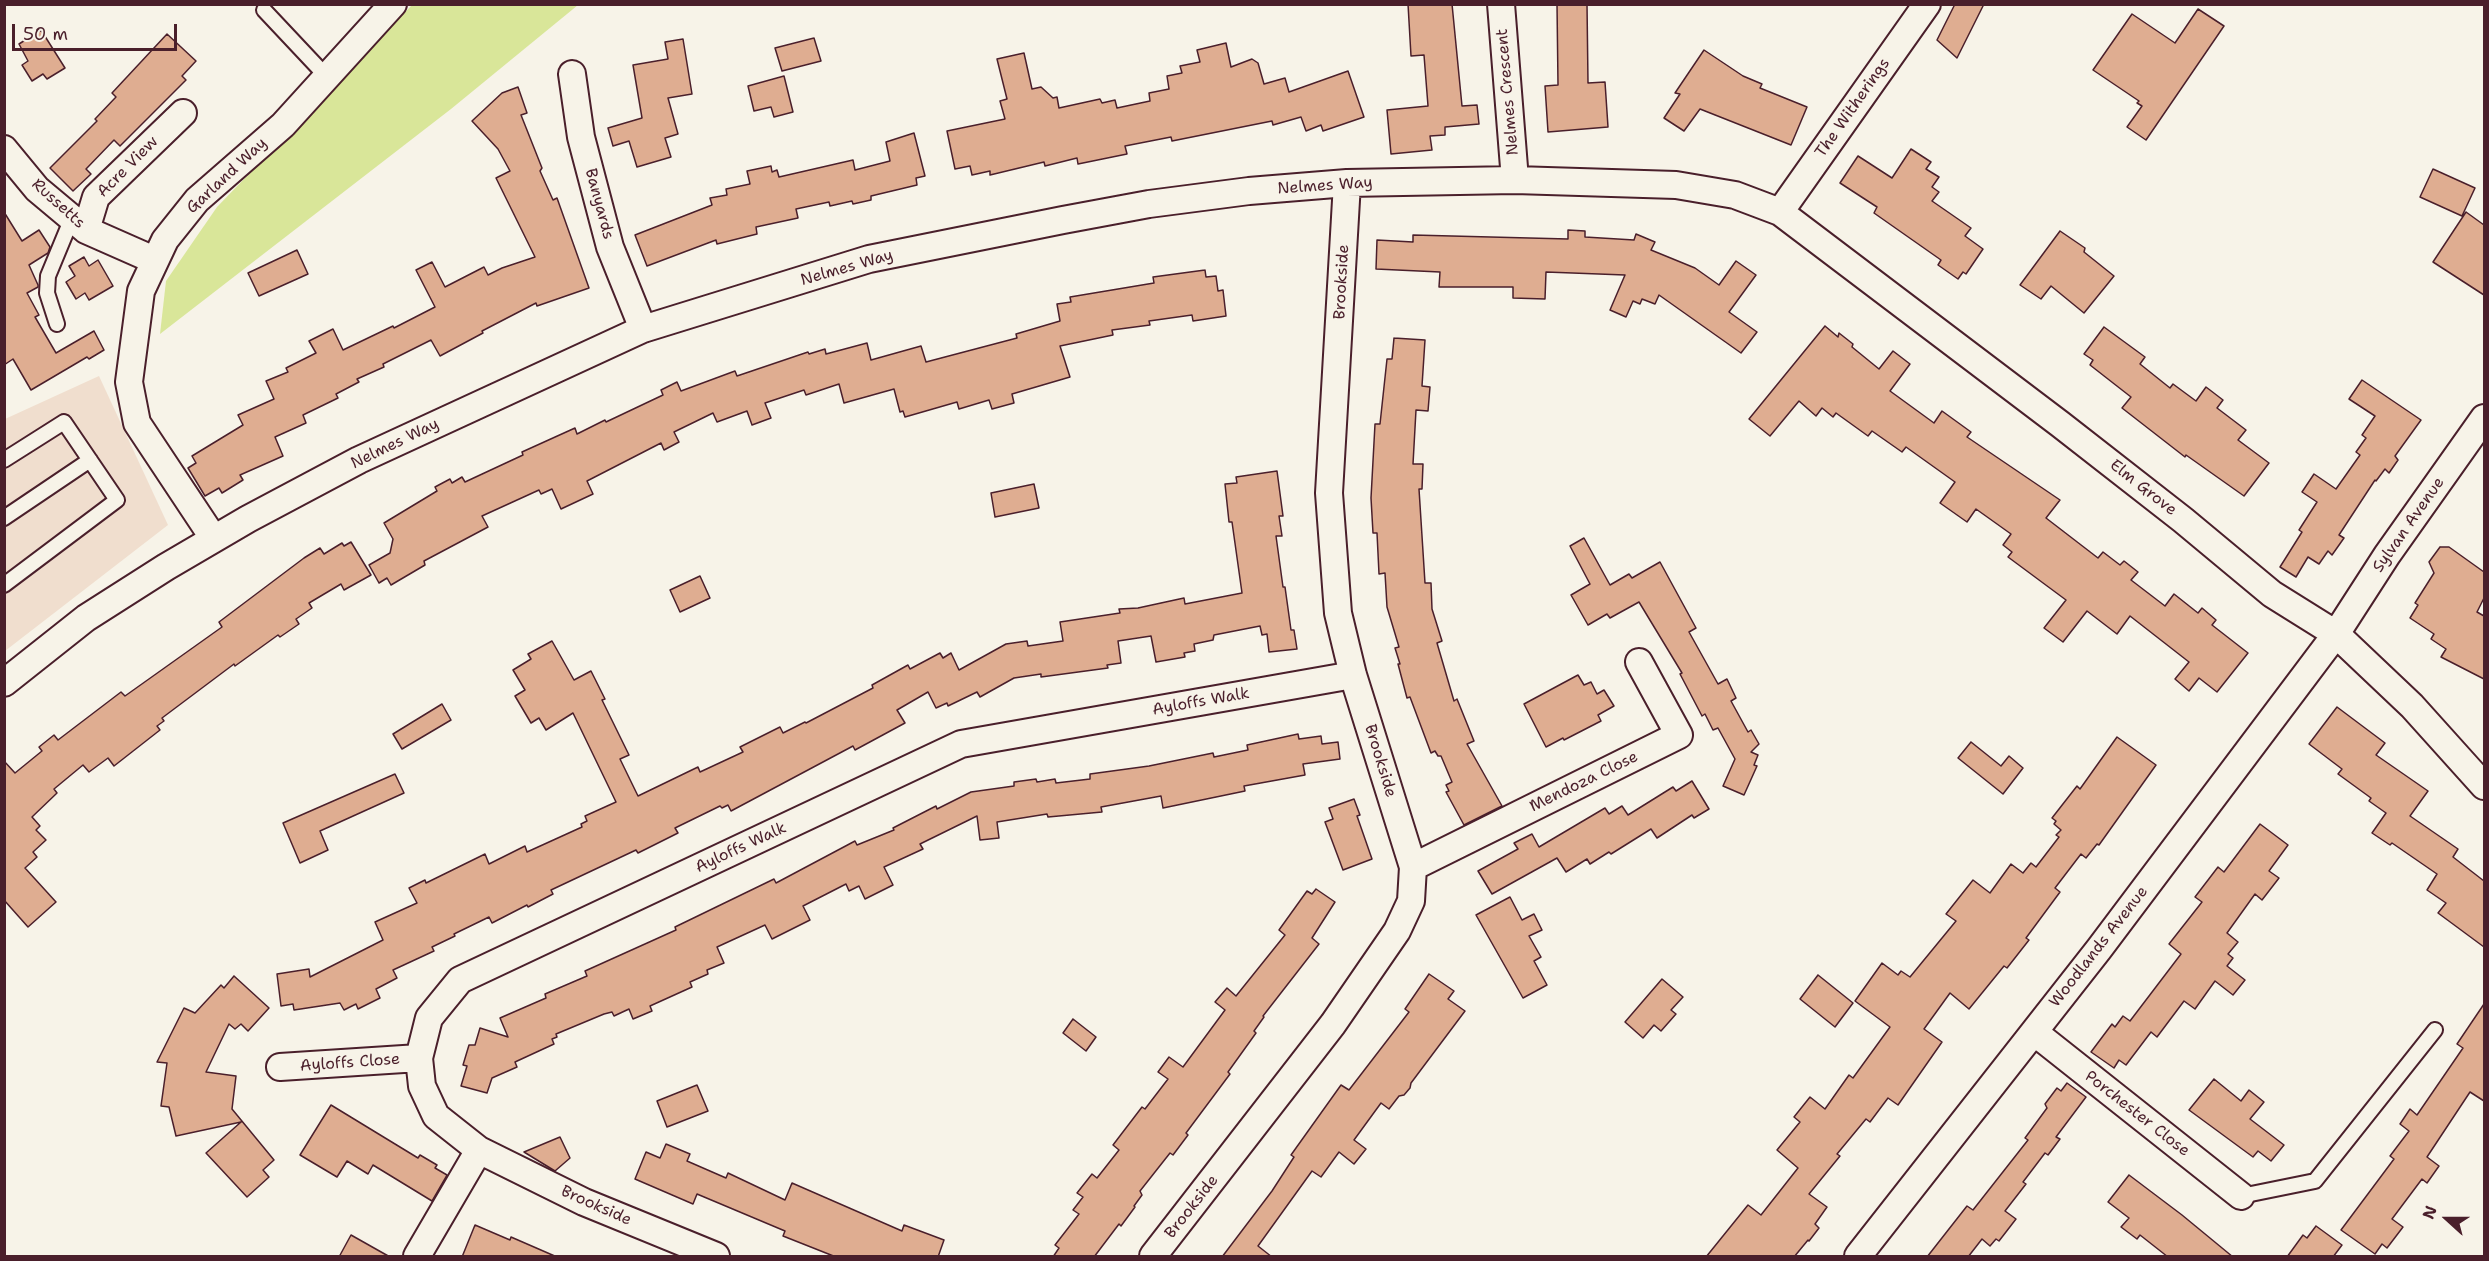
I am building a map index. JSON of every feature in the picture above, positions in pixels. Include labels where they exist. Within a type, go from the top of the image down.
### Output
[{"type":"street","name":"Garland Way","points":[[214,539],[137,423],[129,382],[141,291],[165,240],[196,200],[283,125],[393,4]]},
{"type":"street","name":"Nelmes Crescent","points":[[1501,4],[1515,180]]},
{"type":"street","name":"The Witherings","points":[[1780,212],[1927,4]]},
{"type":"street","name":"Banyards","points":[[572,74],[581,137],[610,246],[643,329]]},
{"type":"street","name":"Acre View","points":[[79,224],[96,197],[183,113]]},
{"type":"street","name":"Russetts","points":[[4,149],[37,189],[79,224],[154,260]]},
{"type":"street","name":"Nelmes Way","points":[[4,683],[86,618],[248,519],[370,455],[643,329],[880,257],[1149,204],[1249,191],[1347,183],[1515,180],[1676,186],[1735,195],[1780,212]]},
{"type":"street","name":"Brookside","points":[[1153,1257],[1333,1024],[1398,931],[1411,901],[1413,867],[1353,675],[1338,613],[1329,493],[1347,183]]},
{"type":"street","name":"Elm Grove","points":[[1780,212],[2060,424],[2183,520],[2272,594],[2336,634],[2412,706],[2484,786]]},
{"type":"street","name":"Sylvan Avenue","points":[[2336,634],[2386,555],[2484,418]]},
{"type":"street","name":"Woodlands Avenue","points":[[1858,1257],[2034,1032],[2336,634]]},
{"type":"street","name":"Mendoza Close","points":[[1413,867],[1679,735],[1639,662]]},
{"type":"street","name":"Ayloffs Walk","points":[[479,1150],[436,1116],[422,1086],[419,1058],[429,1018],[460,980],[961,744],[1353,675]]},
{"type":"street","name":"Porchester Close","points":[[2034,1032],[2241,1196]]},
{"type":"street","name":"Ayloffs Close","points":[[280,1067],[419,1058]]},
{"type":"street","name":"Brookside","points":[[479,1150],[584,1202],[716,1257]]},
{"type":"street","points":[[417,1257],[479,1150]]},
{"type":"lane","points":[[264,10],[327,76]]},
{"type":"lane","points":[[57,324],[47,293],[48,276],[79,224]]},
{"type":"lane","points":[[4,460],[64,422],[117,500],[4,585]]},
{"type":"lane","points":[[4,518],[90,460]]},
{"type":"lane","points":[[2241,1196],[2315,1181],[2434,1030]]},
{"type":"shaded area","points":[[99,376],[168,525],[5,651],[5,419]]},
{"type":"green space","points":[[412,5],[578,5],[451,109],[160,334],[166,281],[217,207]]},
{"type":"building","points":[[1408,4],[1452,4],[1462,106],[1477,105],[1479,124],[1445,127],[1445,135],[1430,136],[1432,150],[1391,154],[1387,110],[1428,106],[1424,55],[1411,56]]},
{"type":"building","points":[[1557,4],[1587,4],[1588,83],[1605,82],[1608,127],[1548,132],[1545,86],[1558,85]]},
{"type":"building","points":[[1955,4],[1984,4],[1957,58],[1937,40]]},
{"type":"building","points":[[2198,9],[2224,26],[2146,140],[2127,127],[2142,106],[2137,103],[2139,101],[2093,70],[2132,14],[2175,43]]},
{"type":"building","points":[[41,30],[65,68],[47,79],[43,74],[32,81],[22,65],[28,61],[19,44]]},
{"type":"building","points":[[167,34],[196,61],[182,76],[186,80],[120,146],[114,140],[86,169],[91,174],[73,191],[50,168],[97,121],[95,119],[116,97],[112,93]]},
{"type":"building","points":[[814,38],[821,61],[782,71],[775,48]]},
{"type":"building","points":[[683,39],[692,94],[668,98],[678,134],[665,138],[671,157],[637,167],[629,141],[613,146],[608,128],[642,118],[633,65],[668,59],[665,42]]},
{"type":"building","points":[[1226,43],[1231,67],[1252,59],[1258,63],[1264,84],[1285,78],[1289,92],[1348,71],[1364,117],[1323,131],[1321,125],[1306,131],[1301,117],[1273,125],[1272,121],[1172,141],[1171,137],[1125,146],[1127,154],[1078,164],[1077,158],[1045,166],[1044,162],[990,175],[990,171],[972,175],[970,166],[955,169],[947,131],[1005,119],[1000,101],[1007,99],[997,59],[1024,53],[1032,89],[1041,87],[1053,98],[1057,97],[1059,108],[1100,99],[1102,103],[1115,100],[1117,108],[1150,101],[1149,93],[1169,89],[1167,76],[1182,73],[1180,66],[1200,62],[1197,50]]},
{"type":"building","points":[[1704,50],[1743,76],[1762,84],[1760,88],[1807,107],[1791,145],[1700,109],[1684,131],[1664,118],[1680,94],[1675,93]]},
{"type":"building","points":[[784,76],[793,112],[774,117],[771,107],[754,111],[748,86]]},
{"type":"building","points":[[518,87],[527,113],[521,115],[542,168],[540,171],[553,200],[557,198],[589,288],[537,306],[536,303],[440,356],[431,340],[383,364],[384,367],[357,379],[359,382],[336,394],[338,398],[303,415],[306,423],[275,437],[283,456],[240,475],[243,480],[222,493],[219,488],[205,496],[188,468],[196,463],[192,456],[243,425],[238,415],[274,399],[266,381],[288,372],[286,368],[316,353],[309,341],[333,329],[343,350],[435,307],[416,270],[432,262],[445,287],[484,267],[488,275],[535,257],[496,178],[510,171],[498,149],[472,121],[502,93]]},
{"type":"building","points":[[914,133],[925,176],[916,178],[917,185],[871,196],[871,200],[853,204],[852,201],[830,206],[829,202],[796,209],[798,218],[756,227],[757,234],[717,244],[716,240],[647,266],[635,235],[712,205],[710,198],[727,195],[726,189],[750,184],[747,171],[771,166],[772,172],[777,170],[779,177],[853,160],[855,170],[890,161],[886,142]]},
{"type":"building","points":[[1911,149],[1931,162],[1926,169],[1939,177],[1932,187],[1939,192],[1932,201],[1971,228],[1965,236],[1983,249],[1966,274],[1963,272],[1958,279],[1938,265],[1941,260],[1874,213],[1877,207],[1840,183],[1858,156],[1892,178]]},
{"type":"building","points":[[2433,169],[2475,188],[2462,216],[2420,197]]},
{"type":"building","points":[[4,212],[22,241],[39,230],[50,247],[48,253],[29,265],[38,287],[27,293],[39,315],[35,317],[56,353],[94,331],[104,350],[89,359],[87,357],[31,390],[13,359],[4,365]]},
{"type":"building","points":[[2466,212],[2484,225],[2484,295],[2433,262]]},
{"type":"building","points":[[1568,230],[1585,231],[1585,237],[1634,240],[1636,234],[1655,242],[1651,250],[1695,268],[1719,285],[1736,261],[1756,275],[1729,312],[1757,332],[1741,353],[1659,295],[1655,304],[1642,299],[1640,304],[1633,301],[1626,317],[1610,310],[1625,275],[1546,272],[1545,299],[1513,298],[1513,287],[1439,287],[1440,272],[1376,269],[1377,240],[1413,242],[1413,235],[1568,239]]},
{"type":"building","points":[[2060,231],[2085,248],[2084,252],[2114,276],[2084,313],[2051,286],[2041,299],[2020,285]]},
{"type":"building","points":[[297,250],[308,274],[259,296],[248,273]]},
{"type":"building","points":[[84,257],[89,266],[98,260],[113,286],[89,300],[85,293],[76,299],[66,282],[75,276],[69,266]]},
{"type":"building","points":[[1205,270],[1206,277],[1216,276],[1218,291],[1223,290],[1226,316],[1193,321],[1192,315],[1149,321],[1150,325],[1112,330],[1113,335],[1060,346],[1070,377],[1012,394],[1014,403],[992,409],[989,400],[959,409],[957,402],[905,417],[903,411],[900,412],[894,389],[844,403],[839,384],[806,395],[804,390],[765,403],[771,418],[752,425],[747,411],[717,422],[713,413],[674,432],[679,442],[664,450],[661,443],[587,481],[593,494],[561,509],[552,489],[541,494],[539,490],[482,516],[488,527],[424,561],[425,565],[391,585],[387,578],[379,583],[369,565],[390,553],[393,539],[384,523],[437,491],[435,487],[450,479],[452,483],[462,477],[465,482],[523,455],[522,452],[575,428],[577,434],[605,420],[606,422],[663,395],[661,390],[677,382],[681,391],[735,371],[737,376],[808,352],[809,354],[825,349],[826,354],[867,343],[871,360],[921,346],[926,362],[1017,338],[1016,334],[1060,321],[1057,304],[1071,302],[1070,297],[1154,283],[1153,277]]},
{"type":"building","points":[[1825,326],[1838,337],[1839,333],[1853,344],[1852,347],[1879,369],[1893,351],[1910,364],[1890,391],[1934,423],[1942,411],[1971,432],[1967,437],[2060,500],[2046,518],[2098,558],[2103,552],[2120,565],[2124,561],[2138,572],[2131,580],[2165,606],[2174,594],[2198,613],[2202,608],[2216,620],[2212,625],[2248,653],[2217,692],[2199,678],[2189,691],[2175,679],[2189,662],[2130,616],[2117,634],[2087,611],[2063,642],[2044,628],[2066,600],[2008,557],[2012,552],[2003,545],[2011,534],[1976,509],[1967,522],[1940,503],[1955,482],[1906,447],[1902,452],[1872,431],[1868,436],[1836,413],[1833,417],[1822,408],[1816,416],[1799,401],[1770,436],[1749,419]]},
{"type":"building","points":[[2104,327],[2145,357],[2140,364],[2170,388],[2173,384],[2196,401],[2206,387],[2223,400],[2217,408],[2246,430],[2238,440],[2269,463],[2244,496],[2186,455],[2185,457],[2122,408],[2131,397],[2090,365],[2093,360],[2084,354]]},
{"type":"building","points":[[1394,338],[1425,340],[1422,386],[1430,387],[1428,411],[1416,410],[1413,464],[1423,464],[1422,489],[1419,489],[1425,583],[1431,583],[1432,609],[1442,641],[1437,643],[1454,701],[1457,699],[1474,741],[1467,744],[1502,806],[1464,825],[1446,792],[1449,791],[1446,785],[1452,782],[1441,756],[1438,756],[1435,751],[1431,753],[1410,697],[1407,698],[1395,648],[1399,647],[1387,607],[1385,573],[1379,574],[1377,533],[1373,533],[1371,498],[1375,424],[1380,424],[1387,359],[1392,359]]},
{"type":"building","points":[[2362,380],[2421,420],[2395,456],[2398,460],[2389,473],[2385,469],[2375,480],[2339,535],[2344,538],[2332,555],[2328,551],[2319,564],[2308,557],[2296,577],[2280,567],[2302,532],[2299,530],[2317,502],[2302,492],[2314,474],[2336,489],[2360,455],[2356,452],[2366,438],[2362,435],[2375,416],[2349,399]]},
{"type":"building","points":[[1277,471],[1283,516],[1279,516],[1282,536],[1276,536],[1283,587],[1285,587],[1291,630],[1294,630],[1297,649],[1269,652],[1267,634],[1262,635],[1260,626],[1214,635],[1213,640],[1194,644],[1195,651],[1184,653],[1185,657],[1156,662],[1151,636],[1118,641],[1121,663],[1107,665],[1108,668],[1041,677],[1041,674],[1014,678],[980,697],[977,692],[948,706],[947,703],[936,708],[928,692],[897,710],[905,723],[855,750],[853,746],[731,811],[728,805],[722,808],[720,806],[675,828],[678,833],[638,853],[636,850],[551,890],[553,894],[528,907],[527,905],[492,923],[489,917],[454,934],[455,936],[432,947],[434,951],[393,970],[397,978],[376,989],[380,998],[358,1009],[356,1004],[344,1010],[340,1003],[294,1010],[293,1004],[281,1006],[277,974],[309,969],[310,977],[383,940],[375,922],[417,903],[409,888],[425,880],[426,883],[485,854],[489,864],[525,846],[527,852],[582,827],[581,824],[587,821],[585,816],[616,802],[573,713],[546,730],[539,718],[531,723],[515,696],[525,690],[513,670],[531,659],[528,654],[552,641],[574,680],[591,671],[605,699],[602,700],[629,755],[620,759],[638,796],[698,767],[700,772],[743,752],[740,747],[780,727],[783,733],[806,723],[873,688],[872,685],[908,665],[910,669],[940,653],[943,658],[951,653],[959,670],[1006,644],[1027,641],[1028,646],[1063,641],[1060,622],[1120,613],[1119,609],[1138,608],[1184,598],[1185,604],[1242,593],[1232,522],[1229,522],[1225,484],[1237,483],[1236,477]]},
{"type":"building","points":[[1034,484],[1039,508],[995,517],[991,493]]},
{"type":"building","points":[[1584,538],[1610,585],[1629,574],[1632,578],[1660,562],[1696,628],[1689,632],[1718,684],[1727,679],[1736,698],[1731,701],[1748,732],[1751,730],[1759,744],[1751,752],[1758,755],[1754,765],[1757,766],[1744,795],[1723,786],[1735,759],[1718,728],[1713,730],[1705,714],[1702,716],[1680,674],[1682,673],[1639,602],[1610,618],[1607,614],[1588,625],[1571,595],[1590,584],[1570,546]]},
{"type":"building","points":[[351,542],[371,575],[344,590],[341,584],[309,603],[312,608],[296,619],[299,624],[280,637],[278,635],[235,666],[234,664],[162,718],[164,721],[157,726],[160,730],[114,766],[108,758],[89,772],[83,765],[54,789],[57,793],[32,817],[40,826],[36,830],[46,840],[33,852],[37,857],[25,868],[56,902],[28,927],[4,900],[4,761],[15,773],[42,751],[39,747],[54,735],[58,740],[121,692],[125,696],[222,627],[219,622],[304,558],[320,548],[324,554],[342,543],[344,546]]},
{"type":"building","points":[[2440,547],[2449,547],[2484,572],[2484,598],[2477,612],[2484,616],[2484,679],[2441,657],[2446,649],[2431,639],[2434,634],[2410,618],[2418,605],[2415,603],[2434,573],[2429,562]]},
{"type":"building","points":[[700,576],[710,598],[680,612],[670,590]]},
{"type":"building","points":[[1578,675],[1584,685],[1591,682],[1597,694],[1604,690],[1614,706],[1598,715],[1601,721],[1546,747],[1524,704]]},
{"type":"building","points":[[442,704],[451,720],[402,749],[393,734]]},
{"type":"building","points":[[2337,707],[2385,743],[2376,755],[2428,791],[2410,816],[2458,849],[2453,857],[2484,881],[2484,947],[2438,913],[2446,903],[2427,890],[2437,874],[2392,843],[2390,845],[2372,833],[2386,813],[2369,801],[2371,798],[2338,774],[2342,769],[2309,744]]},
{"type":"building","points":[[1298,734],[1299,739],[1321,736],[1322,744],[1338,742],[1340,759],[1303,764],[1305,775],[1244,786],[1245,791],[1163,808],[1161,796],[1101,807],[1102,812],[1048,817],[1047,814],[997,822],[999,838],[980,840],[977,816],[920,844],[923,849],[884,867],[893,885],[865,899],[859,886],[849,891],[846,884],[803,906],[810,920],[772,939],[765,925],[717,947],[724,963],[707,970],[708,974],[690,982],[692,987],[650,1006],[652,1011],[633,1019],[629,1009],[614,1016],[612,1012],[556,1034],[557,1037],[552,1039],[554,1044],[515,1062],[517,1067],[492,1078],[487,1093],[461,1086],[467,1066],[463,1065],[469,1045],[475,1045],[480,1028],[508,1037],[500,1018],[546,998],[545,994],[587,976],[585,971],[676,930],[675,927],[774,879],[776,883],[855,841],[857,845],[894,830],[893,828],[936,806],[937,809],[971,792],[1014,786],[1014,782],[1055,779],[1056,783],[1090,779],[1090,774],[1149,766],[1213,753],[1214,757],[1248,750],[1247,745]]},
{"type":"building","points":[[2117,737],[2156,765],[2099,845],[2097,844],[2086,858],[2081,854],[2055,888],[2060,892],[2026,938],[2029,940],[2007,968],[2004,966],[1969,1009],[1950,993],[1924,1029],[1942,1042],[1898,1105],[1888,1098],[1870,1122],[1866,1119],[1837,1154],[1840,1156],[1809,1194],[1827,1207],[1815,1224],[1819,1228],[1809,1241],[1794,1257],[1706,1257],[1748,1205],[1761,1215],[1798,1168],[1777,1150],[1800,1122],[1794,1117],[1810,1097],[1825,1109],[1849,1075],[1853,1078],[1890,1027],[1855,1001],[1882,963],[1898,975],[1901,971],[1910,977],[1956,921],[1946,914],[1973,880],[1990,893],[2011,864],[2023,873],[2031,863],[2036,867],[2059,837],[2056,835],[2061,830],[2054,824],[2056,821],[2052,818],[2077,786],[2080,789]]},
{"type":"building","points":[[1971,742],[2001,766],[2009,756],[2023,768],[2003,794],[1958,758]]},
{"type":"building","points":[[395,774],[404,793],[320,831],[328,850],[300,863],[283,823]]},
{"type":"building","points":[[1692,781],[1709,809],[1694,818],[1692,815],[1657,838],[1651,829],[1611,854],[1609,852],[1590,864],[1587,859],[1566,872],[1557,858],[1492,894],[1478,871],[1518,849],[1514,843],[1532,834],[1539,847],[1605,808],[1609,814],[1622,806],[1628,815],[1673,787],[1676,791]]},
{"type":"building","points":[[1354,799],[1360,815],[1357,816],[1372,859],[1343,870],[1325,822],[1333,819],[1329,808]]},
{"type":"building","points":[[2260,824],[2288,845],[2269,871],[2279,878],[2262,900],[2255,894],[2227,933],[2238,942],[2228,954],[2233,958],[2227,966],[2245,980],[2233,995],[2215,981],[2195,1009],[2184,1001],[2157,1037],[2151,1032],[2126,1065],[2119,1060],[2114,1068],[2091,1052],[2112,1024],[2115,1027],[2123,1016],[2130,1021],[2181,954],[2169,944],[2202,902],[2195,897],[2218,867],[2224,872]]},
{"type":"building","points":[[1316,889],[1335,902],[1312,938],[1319,944],[1263,1016],[1254,1031],[1256,1033],[1228,1072],[1230,1074],[1186,1133],[1188,1135],[1173,1155],[1170,1153],[1140,1191],[1142,1195],[1135,1207],[1094,1257],[1053,1257],[1059,1248],[1055,1245],[1079,1214],[1073,1210],[1083,1197],[1077,1193],[1092,1174],[1097,1178],[1119,1150],[1113,1145],[1142,1107],[1145,1109],[1168,1079],[1158,1072],[1169,1057],[1183,1067],[1225,1010],[1215,1002],[1227,988],[1236,996],[1285,935],[1279,930],[1307,891],[1312,894]]},
{"type":"building","points":[[1510,897],[1522,920],[1534,914],[1542,930],[1529,936],[1541,957],[1534,961],[1547,985],[1523,998],[1476,915]]},
{"type":"building","points":[[1429,974],[1454,991],[1448,999],[1465,1011],[1404,1095],[1399,1096],[1389,1109],[1381,1103],[1354,1140],[1366,1149],[1354,1164],[1339,1152],[1321,1177],[1312,1171],[1258,1246],[1272,1257],[1222,1257],[1272,1191],[1294,1157],[1291,1155],[1341,1085],[1349,1090],[1409,1012],[1405,1009]]},
{"type":"building","points":[[1818,975],[1853,1003],[1835,1027],[1800,999]]},
{"type":"building","points":[[234,976],[269,1008],[248,1031],[241,1024],[235,1029],[229,1024],[206,1072],[236,1076],[232,1109],[274,1160],[263,1170],[269,1177],[247,1197],[206,1153],[241,1122],[176,1136],[169,1107],[161,1106],[167,1063],[157,1062],[184,1008],[195,1013],[221,985],[224,988]]},
{"type":"building","points":[[1662,979],[1683,997],[1671,1010],[1676,1014],[1661,1031],[1654,1025],[1643,1038],[1625,1022]]},
{"type":"building","points":[[2484,1004],[2484,1101],[2470,1092],[2427,1157],[2439,1166],[2427,1183],[2422,1179],[2392,1219],[2403,1227],[2387,1248],[2382,1244],[2375,1254],[2341,1230],[2394,1159],[2390,1156],[2409,1131],[2400,1124],[2410,1109],[2417,1115],[2463,1048],[2457,1044]]},
{"type":"building","points":[[1073,1019],[1096,1037],[1086,1051],[1063,1033]]},
{"type":"building","points":[[2214,1079],[2241,1101],[2249,1090],[2264,1102],[2250,1119],[2284,1145],[2271,1161],[2258,1151],[2253,1157],[2189,1110]]},
{"type":"building","points":[[2067,1083],[2086,1097],[2056,1137],[2060,1139],[2048,1155],[2045,1153],[2023,1182],[2026,1184],[2005,1211],[2016,1219],[1999,1241],[1996,1239],[1990,1246],[1982,1239],[1968,1257],[1927,1257],[1967,1206],[1973,1210],[2028,1140],[2025,1138],[2047,1108],[2045,1104],[2057,1088],[2061,1091]]},
{"type":"building","points":[[697,1085],[708,1111],[667,1127],[657,1101]]},
{"type":"building","points":[[331,1105],[418,1158],[420,1155],[437,1165],[435,1168],[447,1175],[432,1201],[373,1165],[368,1174],[347,1161],[337,1177],[300,1155]]},
{"type":"building","points":[[560,1137],[570,1158],[555,1171],[524,1152]]},
{"type":"building","points":[[666,1144],[690,1154],[687,1161],[726,1178],[728,1173],[785,1200],[792,1183],[902,1231],[904,1225],[944,1240],[938,1257],[836,1257],[783,1236],[785,1231],[697,1194],[693,1204],[635,1179],[646,1152],[660,1158]]},
{"type":"building","points":[[2129,1175],[2233,1257],[2168,1257],[2140,1235],[2137,1239],[2121,1227],[2129,1218],[2108,1202]]},
{"type":"building","points":[[475,1225],[510,1240],[511,1237],[557,1257],[462,1257]]},
{"type":"building","points":[[2316,1226],[2342,1245],[2333,1257],[2287,1257],[2303,1235],[2307,1238]]},
{"type":"building","points":[[351,1235],[390,1257],[339,1257]]}]
